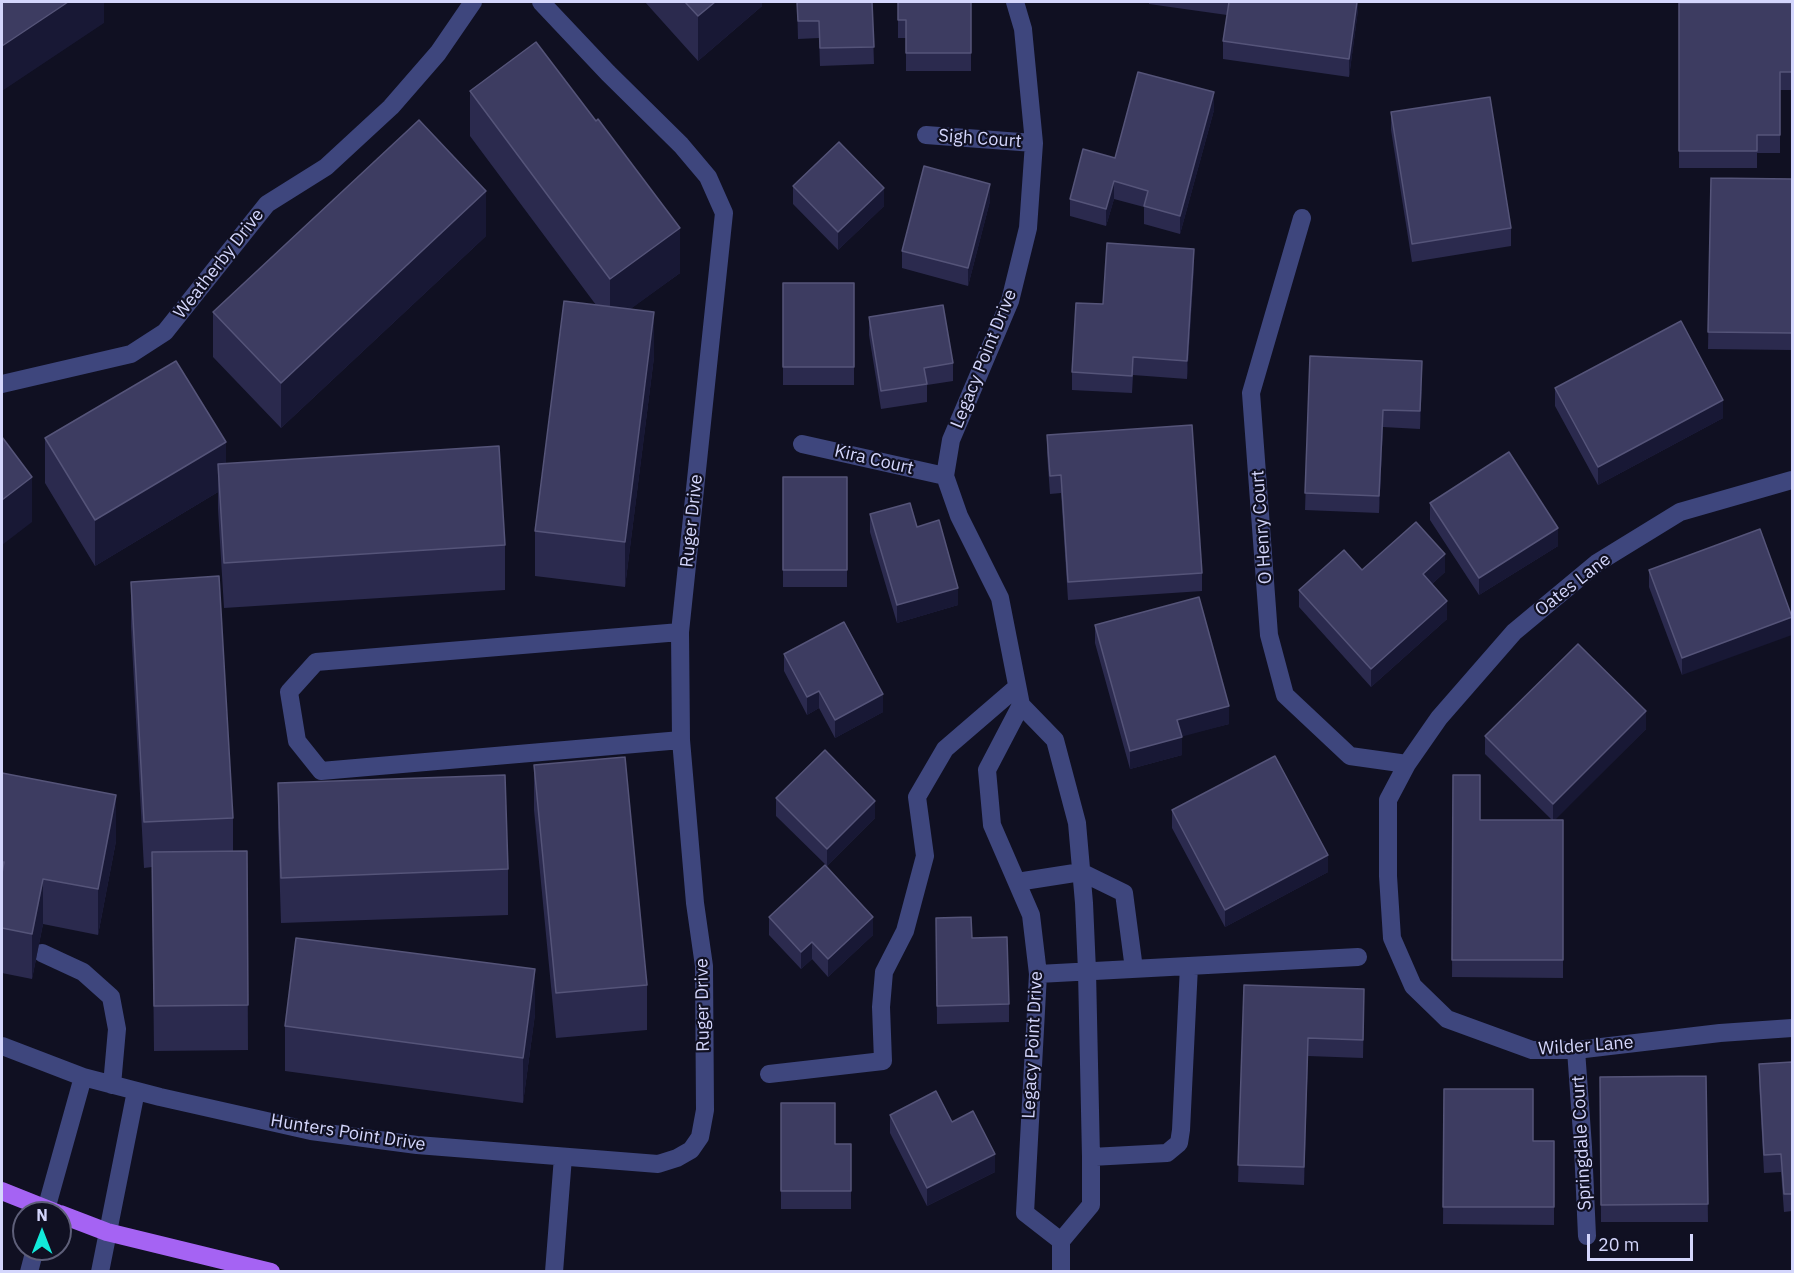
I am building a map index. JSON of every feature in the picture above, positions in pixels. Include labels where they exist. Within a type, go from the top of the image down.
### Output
[{"type":"main road","points":[[2,1191],[26,1201]]},
{"type":"main road","points":[[72,1219],[107,1232],[271,1272]]},
{"type":"street","name":"Weatherby Drive","points":[[2,384],[131,354],[165,332],[267,204],[326,167],[391,107],[438,53],[473,2]]},
{"type":"street","name":"Ruger Drive","points":[[541,2],[681,145],[708,177],[724,213],[680,632],[681,740],[695,903],[704,966],[705,1110]]},
{"type":"street","name":"Legacy Point Drive","points":[[1016,2],[1023,29],[1034,143],[1028,228],[1010,301],[951,440],[945,476],[959,516],[1000,598],[1021,705],[987,770],[992,825],[1031,915],[1038,975],[1025,1213],[1060,1241]]},
{"type":"street","name":"Sigh Court","points":[[926,135],[1034,143]]},
{"type":"street","name":"O Henry Court","points":[[1302,218],[1251,393],[1269,635],[1286,695],[1350,756],[1407,764]]},
{"type":"street","name":"Kira Court","points":[[802,444],[945,476]]},
{"type":"street","name":"Oates Lane","points":[[1407,764],[1439,718],[1514,632],[1597,562],[1680,512],[1792,480]]},
{"type":"street","points":[[680,632],[316,662],[289,692],[297,741],[321,771],[681,740]]},
{"type":"street","points":[[769,1074],[883,1061],[881,1007],[884,972],[905,931],[925,856],[917,797],[945,749],[1017,687]]},
{"type":"street","points":[[1021,705],[1055,740],[1077,824],[1084,903],[1091,1205],[1060,1241],[1061,1272]]},
{"type":"street","name":"Wilder Lane","points":[[1407,764],[1388,800],[1388,876],[1392,938],[1413,986],[1447,1019],[1532,1050],[1576,1050],[1720,1033],[1792,1028]]},
{"type":"street","points":[[1017,882],[1081,872],[1124,893],[1134,969]]},
{"type":"street","points":[[42,953],[83,972],[111,997],[117,1029],[112,1085]]},
{"type":"street","points":[[1038,975],[1358,957]]},
{"type":"street","points":[[1091,1157],[1167,1153],[1179,1143],[1189,966]]},
{"type":"street","points":[[2,1046],[83,1077],[136,1091],[100,1272]]},
{"type":"street","name":"Springdale Court","points":[[1576,1050],[1587,1236]]},
{"type":"street","points":[[55,1201],[83,1077]]},
{"type":"street","name":"Hunters Point Drive","points":[[136,1091],[312,1131],[417,1146],[658,1164],[677,1158],[691,1150],[700,1137],[705,1110]]},
{"type":"street","points":[[554,1272],[563,1157]]},
{"type":"building","points":[[2,2],[68,2],[2,46]]},
{"type":"building","points":[[685,2],[715,2],[698,16]]},
{"type":"building","points":[[797,2],[872,2],[874,47],[820,48],[819,21],[798,21]]},
{"type":"building","points":[[898,2],[971,2],[971,53],[906,53],[906,20],[898,20]]},
{"type":"building","points":[[1229,2],[1357,2],[1349,59],[1223,41]]},
{"type":"building","points":[[1679,3],[1792,3],[1792,72],[1780,72],[1780,135],[1757,135],[1757,151],[1679,151]]},
{"type":"building","points":[[536,42],[596,121],[598,119],[680,228],[610,279],[470,91]]},
{"type":"building","points":[[1138,72],[1214,92],[1180,216],[1144,206],[1148,191],[1114,181],[1106,209],[1070,199],[1083,149],[1115,158]]},
{"type":"building","points":[[1490,97],[1511,228],[1412,244],[1391,112]]},
{"type":"building","points":[[419,120],[486,191],[281,383],[213,312]]},
{"type":"building","points":[[839,142],[884,188],[838,232],[793,186]]},
{"type":"building","points":[[924,166],[990,184],[968,268],[902,251]]},
{"type":"building","points":[[1711,178],[1792,179],[1792,333],[1708,332]]},
{"type":"building","points":[[1107,243],[1194,249],[1187,361],[1133,357],[1132,376],[1072,372],[1076,303],[1103,304]]},
{"type":"building","points":[[783,283],[854,283],[854,367],[783,367]]},
{"type":"building","points":[[564,301],[654,312],[625,542],[535,531]]},
{"type":"building","points":[[943,305],[953,363],[924,368],[927,384],[881,391],[869,317]]},
{"type":"building","points":[[1681,321],[1723,400],[1598,467],[1555,388]]},
{"type":"building","points":[[1310,356],[1422,361],[1420,411],[1383,410],[1379,496],[1305,493]]},
{"type":"building","points":[[176,361],[226,442],[95,520],[45,438]]},
{"type":"building","points":[[1192,425],[1202,573],[1068,582],[1061,475],[1050,476],[1047,435]]},
{"type":"building","points":[[2,437],[32,477],[2,500]]},
{"type":"building","points":[[499,446],[505,545],[224,563],[218,464]]},
{"type":"building","points":[[1509,452],[1558,528],[1479,578],[1430,503]]},
{"type":"building","points":[[783,477],[847,477],[847,570],[783,570]]},
{"type":"building","points":[[910,503],[917,527],[939,520],[958,588],[897,605],[870,514]]},
{"type":"building","points":[[1416,522],[1445,554],[1423,574],[1447,601],[1371,669],[1299,590],[1344,550],[1362,570]]},
{"type":"building","points":[[1760,529],[1792,617],[1682,658],[1649,570]]},
{"type":"building","points":[[219,576],[233,818],[144,822],[131,582]]},
{"type":"building","points":[[1199,597],[1229,706],[1177,720],[1182,737],[1130,751],[1095,625]]},
{"type":"building","points":[[844,622],[883,694],[835,720],[819,691],[807,697],[784,654]]},
{"type":"building","points":[[1578,644],[1646,711],[1553,804],[1485,736]]},
{"type":"building","points":[[825,750],[875,801],[827,849],[776,798]]},
{"type":"building","points":[[1275,756],[1328,855],[1225,910],[1172,810]]},
{"type":"building","points":[[625,757],[647,985],[556,993],[534,765]]},
{"type":"building","points":[[2,773],[116,795],[98,889],[43,879],[32,934],[2,928],[4,862],[2,862]]},
{"type":"building","points":[[505,775],[508,869],[281,878],[278,783]]},
{"type":"building","points":[[1453,775],[1480,775],[1480,820],[1563,820],[1563,960],[1452,960]]},
{"type":"building","points":[[247,851],[248,1005],[154,1006],[152,852]]},
{"type":"building","points":[[825,865],[873,917],[828,959],[812,942],[801,952],[769,917]]},
{"type":"building","points":[[971,917],[972,938],[1007,937],[1009,1004],[937,1006],[936,918]]},
{"type":"building","points":[[296,938],[535,969],[523,1058],[285,1026]]},
{"type":"building","points":[[1244,985],[1364,989],[1363,1040],[1308,1038],[1304,1167],[1238,1165]]},
{"type":"building","points":[[1792,1062],[1792,1194],[1784,1194],[1781,1154],[1764,1155],[1759,1064]]},
{"type":"building","points":[[1706,1076],[1708,1204],[1601,1205],[1600,1077]]},
{"type":"building","points":[[1444,1089],[1533,1089],[1533,1141],[1554,1141],[1554,1207],[1443,1207]]},
{"type":"building","points":[[936,1091],[952,1122],[973,1111],[995,1154],[927,1188],[890,1115]]},
{"type":"building","points":[[781,1103],[835,1103],[835,1144],[851,1144],[851,1191],[781,1191]]}]
